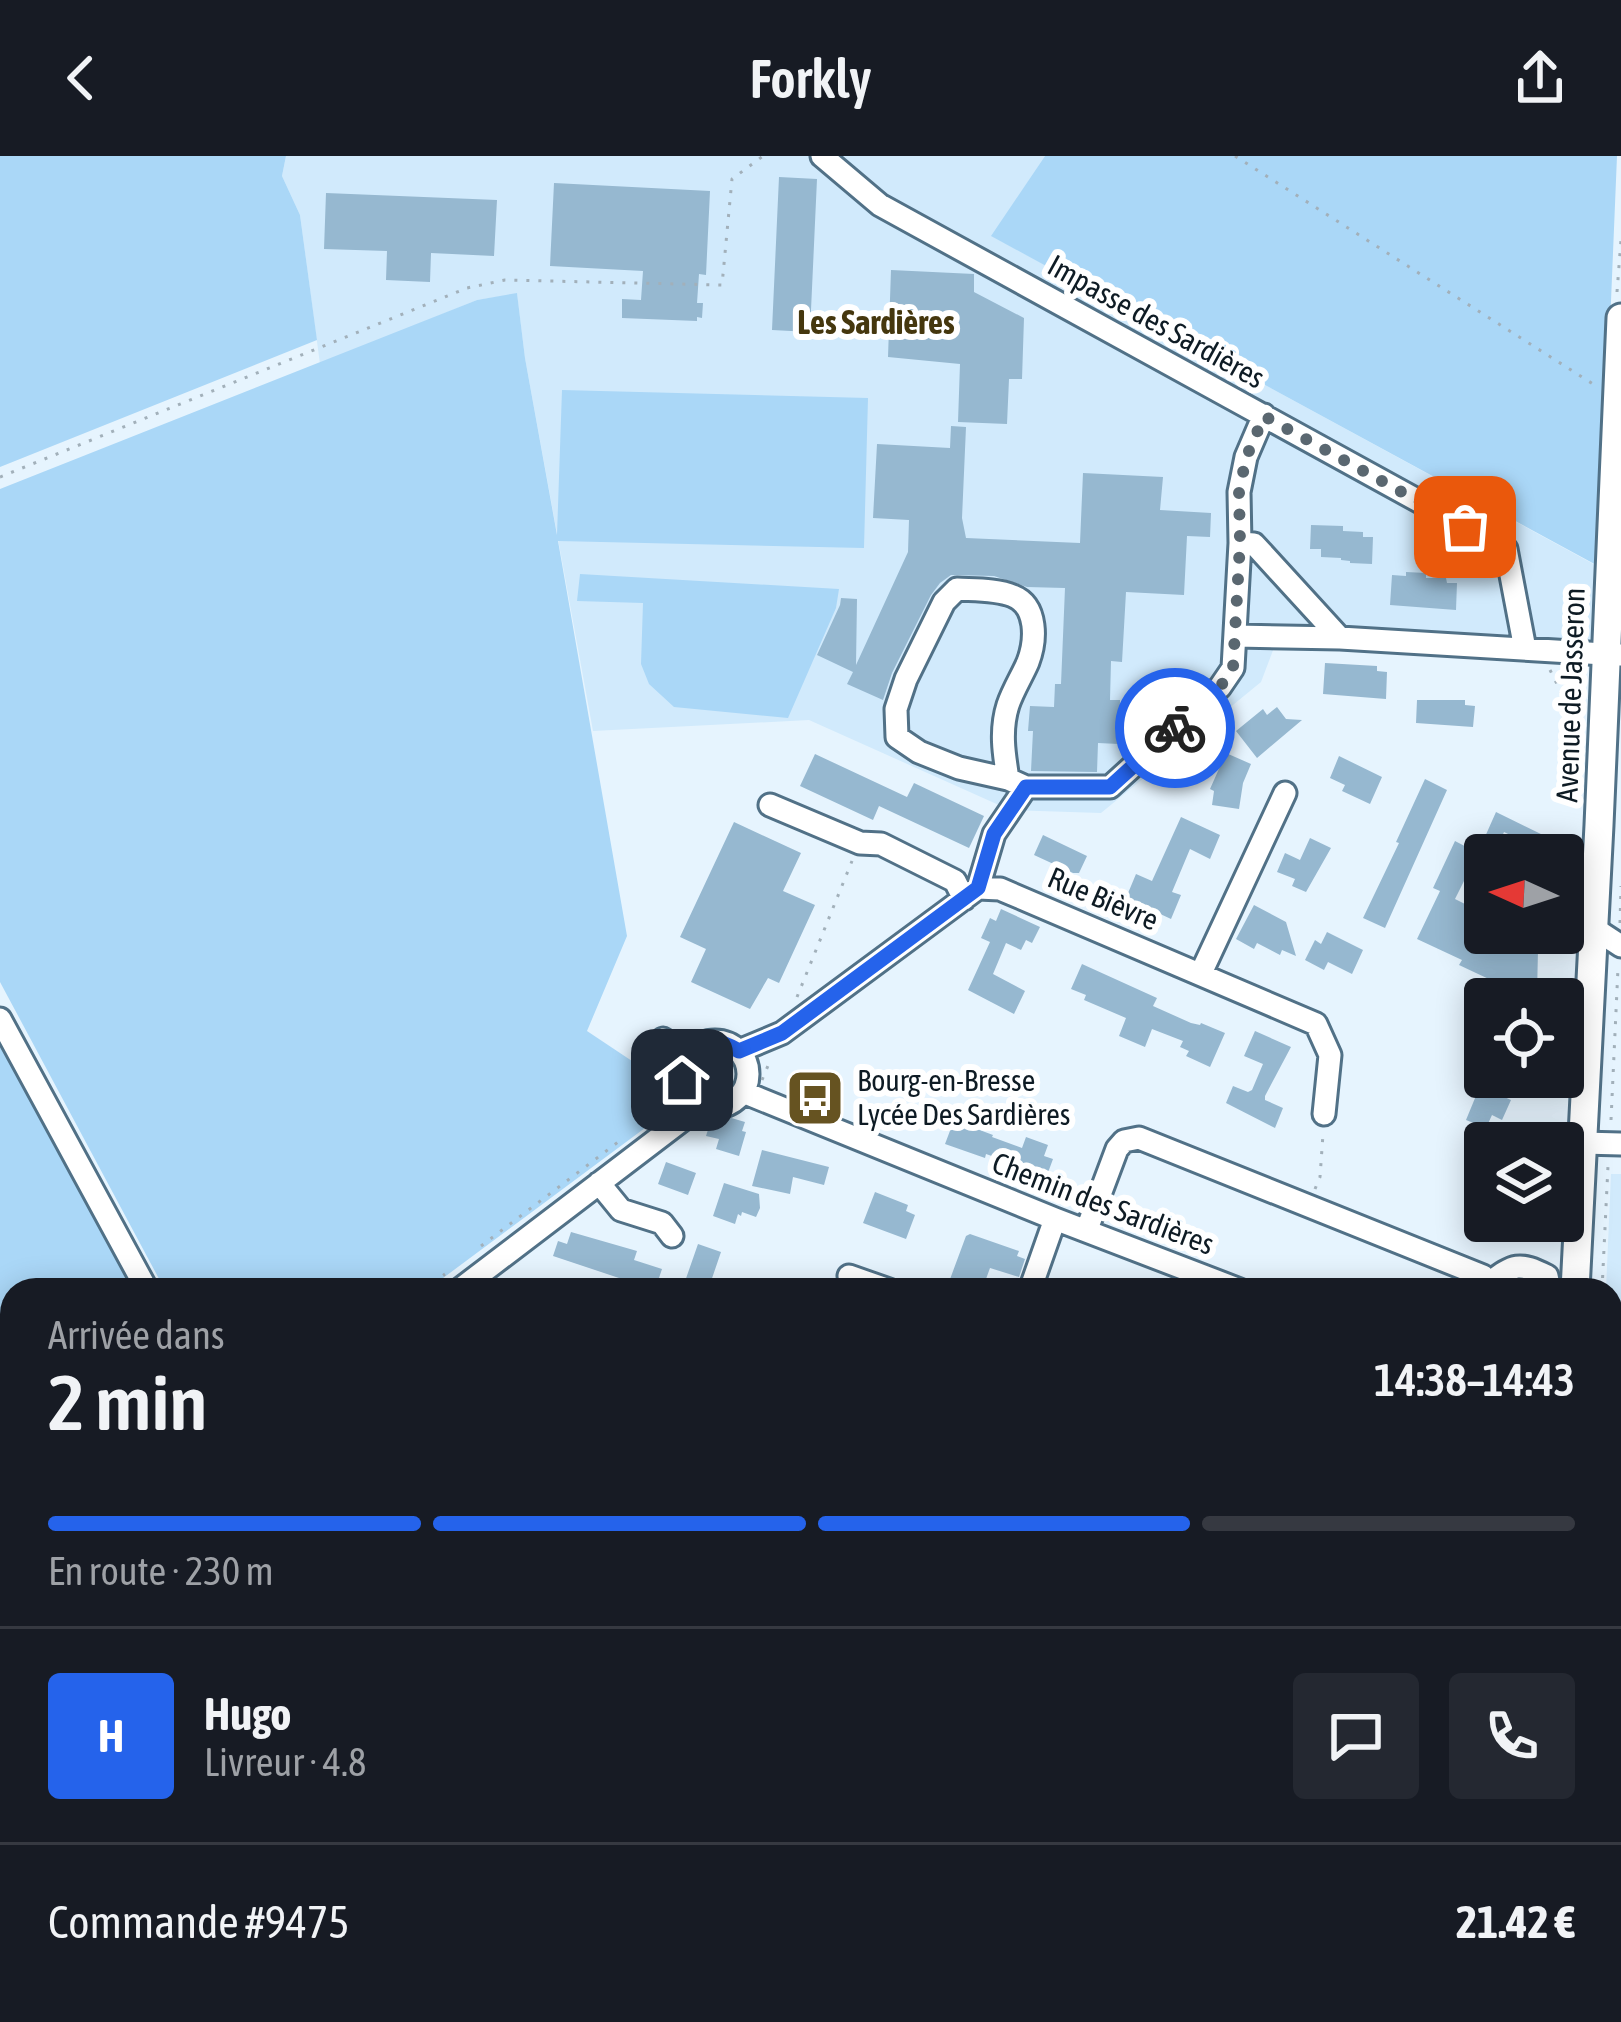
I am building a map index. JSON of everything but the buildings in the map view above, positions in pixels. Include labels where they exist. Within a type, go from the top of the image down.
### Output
[{"type":"main road","name":"Avenue de Jasseron","points":[[1592,1278],[1603,1143],[1621,318]]},
{"type":"main road","name":"Avenue de Jasseron","points":[[1577,1278],[1603,1143]]},
{"type":"street","name":"Impasse des Sardières","points":[[822,156],[880,206],[1505,549],[1536,650]]},
{"type":"street","points":[[739,1051],[782,1033],[971,894],[1017,783],[1002,744],[1007,707],[1030,657],[1033,630],[1030,609],[1015,596],[957,589],[944,602],[896,709],[897,737],[959,768],[1017,783],[1110,787],[1220,687],[1233,668],[1239,492],[1246,458],[1264,416]]},
{"type":"street","points":[[1240,543],[1254,544],[1340,638]]},
{"type":"street","points":[[1235,636],[1613,655]]},
{"type":"street","points":[[1202,973],[1286,793]]},
{"type":"street","points":[[770,806],[860,843],[881,844],[971,894]]},
{"type":"street","name":"Rue Bièvre","points":[[971,894],[1000,889],[1316,1024],[1330,1055],[1324,1114]]},
{"type":"street","points":[[0,1019],[140,1278]]},
{"type":"street","points":[[663,1039],[687,1057]]},
{"type":"street","points":[[715,1041],[739,1051],[748,1072],[749,1094],[724,1106],[702,1105],[690,1097],[684,1086],[687,1057],[701,1044],[715,1041]]},
{"type":"street","points":[[658,1138],[684,1086]]},
{"type":"street","name":"Chemin des Sardières","points":[[749,1094],[1210,1278]]},
{"type":"street","points":[[475,1278],[702,1105]]},
{"type":"street","points":[[1087,1229],[1117,1149],[1124,1141],[1139,1138],[1485,1278]]},
{"type":"street","points":[[598,1183],[621,1210],[662,1223],[672,1235]]},
{"type":"street","points":[[1034,1278],[1055,1219]]},
{"type":"street","points":[[1499,1278],[1507,1269],[1525,1265],[1547,1278]]},
{"type":"street","points":[[849,1276],[855,1278]]},
{"type":"path","points":[[0,477],[467,288],[505,280],[722,286],[732,179],[763,156]]},
{"type":"path","points":[[1235,156],[1616,399]]},
{"type":"path","points":[[1536,650],[1563,696],[1577,785]]},
{"type":"path","points":[[749,1094],[782,1033],[860,843]]},
{"type":"path","points":[[1602,1278],[1609,939],[1621,886]]},
{"type":"path","points":[[1308,1206],[1320,1177],[1324,1114]]},
{"type":"shaded area","points":[[0,156],[286,156],[282,176],[300,215],[317,340],[0,467]]},
{"type":"shaded area","points":[[286,156],[1045,156],[992,236],[1619,578],[1621,655],[1278,637],[1261,682],[1101,813],[1010,810],[809,720],[593,731],[517,294],[477,300],[320,364],[300,215],[282,176]]},
{"type":"shaded area","points":[[1045,156],[1617,156],[1600,567],[991,236]]},
{"type":"shaded area","points":[[517,293],[557,535],[562,390],[868,398],[864,548],[558,541],[627,936],[587,1031],[674,1089],[649,1125],[443,1278],[159,1278],[0,982],[0,489],[477,300]]},
{"type":"shaded area","points":[[580,574],[839,589],[836,608],[788,718],[674,707],[649,684],[641,664],[643,603],[577,601]]},
{"type":"shaded area","points":[[0,1036],[131,1278],[0,1278]]},
{"type":"shaded area","points":[[1611,1174],[1621,1174],[1621,1278],[1607,1278]]},
{"type":"way so far","points":[[1175,728],[1220,687],[1233,668],[1239,492],[1246,458],[1264,416],[1465,527]]},
{"type":"place","name":"Bourg-en-Bresse Lycée Des Sardières","points":[[815,1098]]},
{"type":"district","name":"Les Sardières","points":[[876,322]]},
{"type":"route","points":[[682,1080],[683,1064],[701,1044],[725,1042],[739,1051],[782,1033],[978,888],[994,834],[1026,787],[1110,787],[1175,728]]}]
